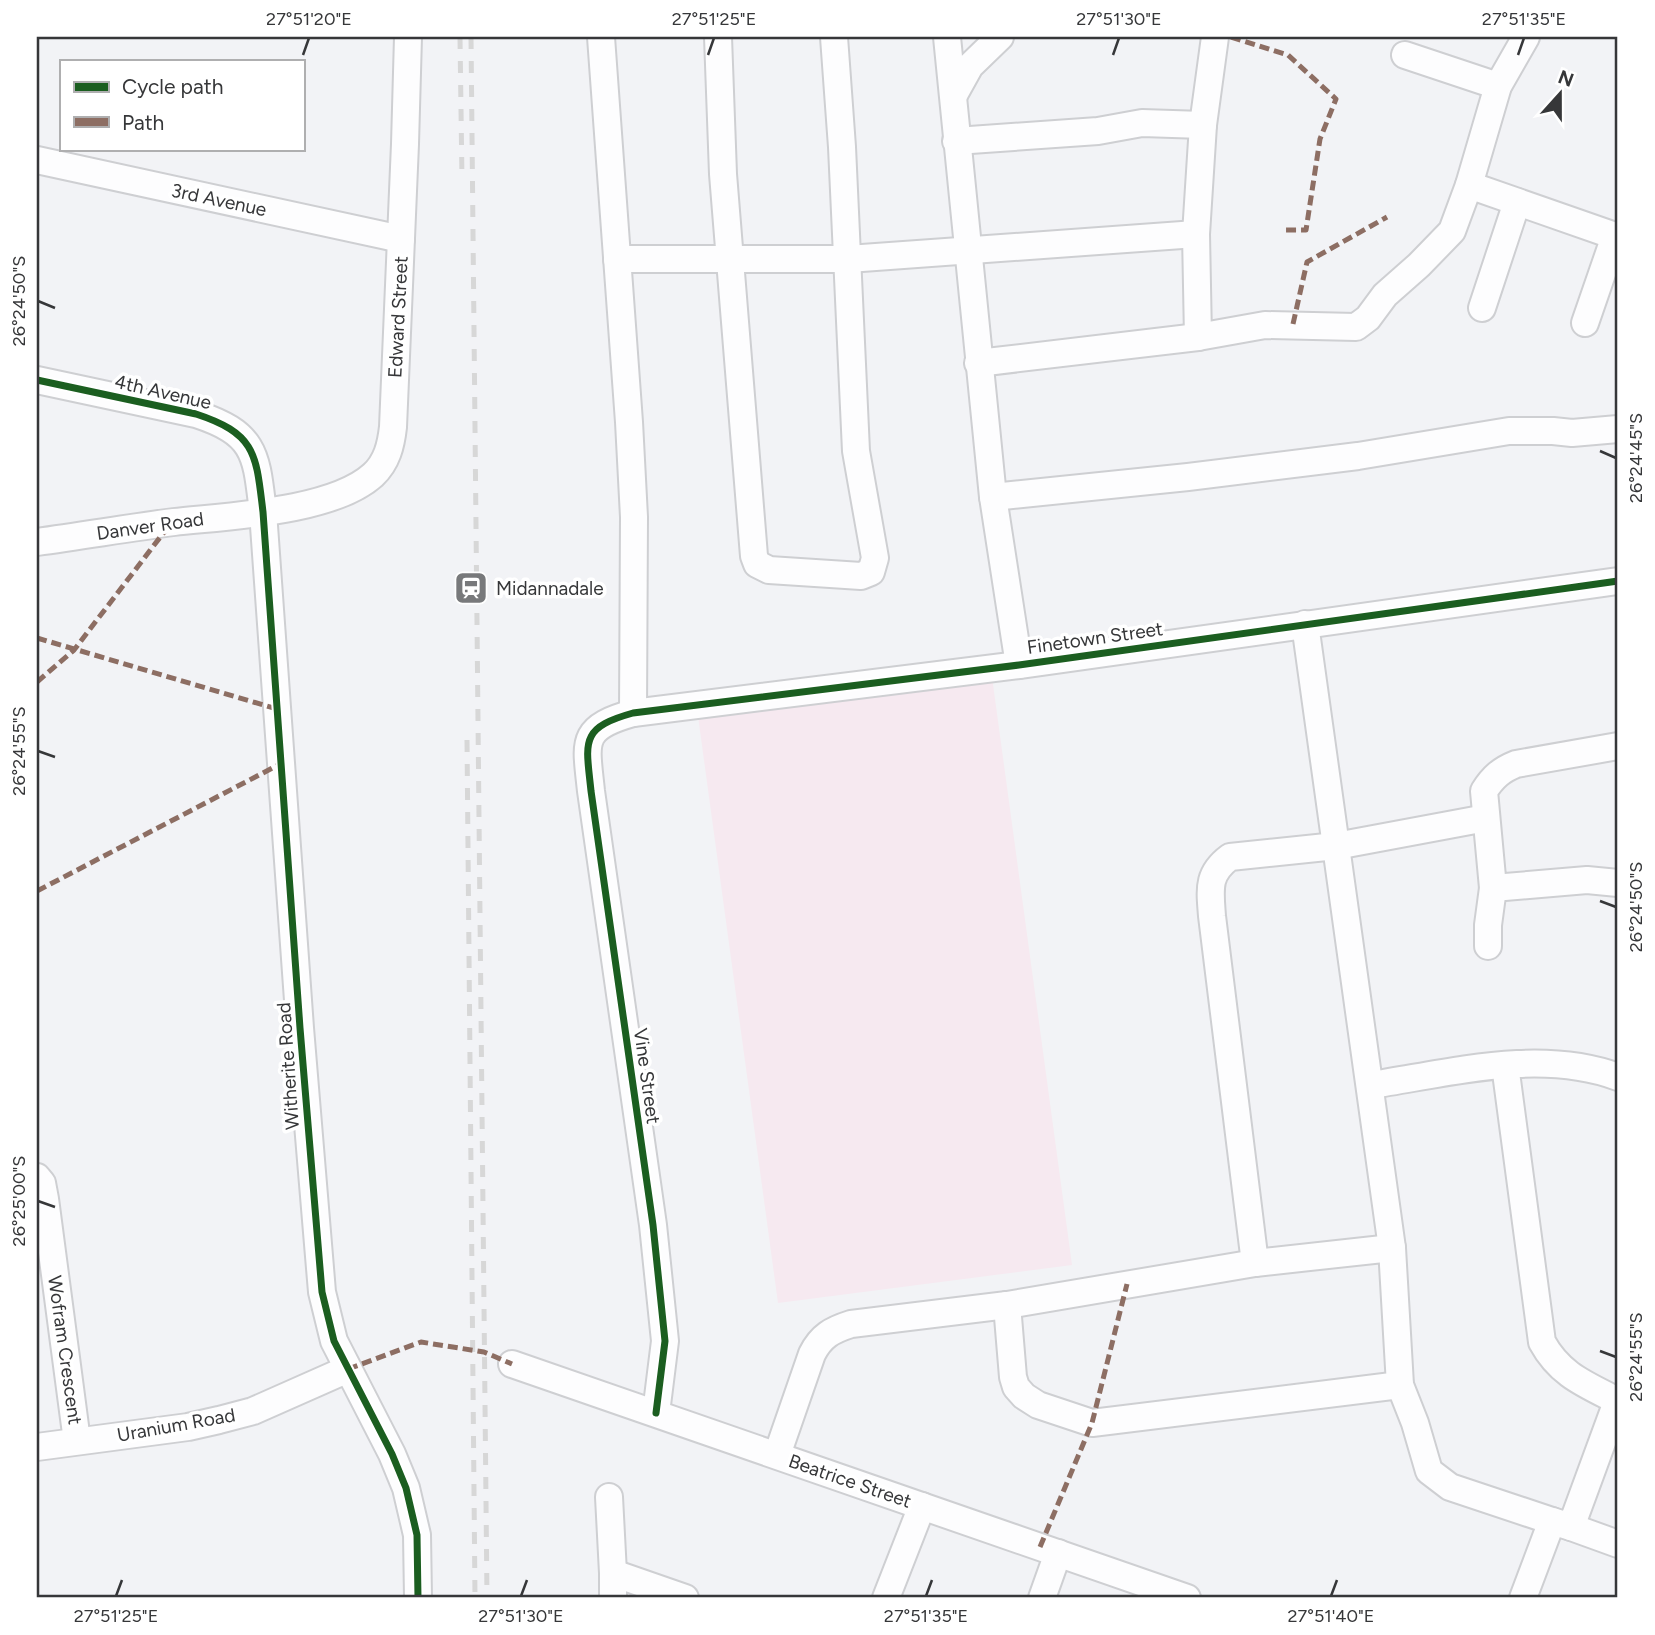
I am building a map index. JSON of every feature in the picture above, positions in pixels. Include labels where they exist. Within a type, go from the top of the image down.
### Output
[{"type":"street","name":"Edward Street","points":[[263,512],[312,502],[351,490],[374,474],[388,455],[393,427],[408,37]]},
{"type":"street","points":[[601,37],[634,517],[633,712]]},
{"type":"street","points":[[718,37],[723,174],[754,556],[757,564],[769,570],[861,576],[871,572],[875,558],[856,450],[848,259],[834,37]]},
{"type":"street","points":[[947,37],[955,93],[956,141],[993,497],[1019,665]]},
{"type":"street","points":[[955,93],[970,66],[1000,37]]},
{"type":"street","points":[[1198,337],[1196,234],[1203,125],[1216,37]]},
{"type":"street","points":[[978,363],[1198,337],[1265,325],[1356,327],[1368,318],[1385,295],[1448,236],[1469,185],[1498,86],[1526,37]]},
{"type":"street","points":[[1405,55],[1498,86]]},
{"type":"street","points":[[956,141],[1098,131],[1142,122],[1203,125]]},
{"type":"street","name":"3rd Avenue","points":[[37,160],[401,239]]},
{"type":"street","points":[[1469,185],[1616,237],[1585,323]]},
{"type":"street","points":[[1482,308],[1517,202]]},
{"type":"street","points":[[617,259],[848,259],[1196,234]]},
{"type":"street","name":"4th Avenue","points":[[37,380],[197,414],[229,427],[247,443],[253,453],[263,512]]},
{"type":"street","points":[[993,497],[1188,477],[1345,457],[1509,431],[1572,433],[1618,429]]},
{"type":"street","name":"Danver Road","points":[[37,542],[263,512]]},
{"type":"street","name":"Witherite Road","points":[[263,512],[322,1292],[334,1340],[407,1489],[417,1535],[418,1598]]},
{"type":"street","name":"Finetown Street","points":[[587,743],[593,731],[608,720],[633,712],[1019,665],[1618,582]]},
{"type":"street","points":[[1305,624],[1392,1248],[1401,1385],[1429,1471],[1450,1487],[1618,1544]]},
{"type":"street","name":"Vine Street","points":[[587,743],[591,791],[654,1238],[665,1341],[656,1413]]},
{"type":"street","points":[[1488,946],[1493,888],[1484,791],[1502,770],[1516,764],[1618,746]]},
{"type":"street","points":[[1255,1263],[1212,916],[1212,876],[1219,865],[1230,857],[1336,846],[1486,818]]},
{"type":"street","points":[[1493,888],[1587,880],[1618,883]]},
{"type":"street","points":[[1371,1085],[1505,1065],[1571,1066],[1618,1077]]},
{"type":"street","points":[[1505,1065],[1542,1342],[1557,1365],[1569,1376],[1618,1400],[1561,1524],[1523,1598]]},
{"type":"street","name":"Wofram Crescent","points":[[37,1177],[42,1184],[45,1199],[78,1441]]},
{"type":"street","points":[[777,1455],[812,1354],[819,1341],[833,1330],[851,1324],[1007,1305],[1255,1263],[1392,1248]]},
{"type":"street","points":[[1007,1305],[1016,1387],[1038,1405],[1092,1423],[1401,1385]]},
{"type":"street","name":"Beatrice Street","points":[[512,1364],[1187,1598]]},
{"type":"street","name":"Uranium Road","points":[[37,1447],[188,1427],[253,1411],[348,1369]]},
{"type":"street","points":[[609,1497],[613,1586],[685,1598]]},
{"type":"street","points":[[887,1598],[922,1506]]},
{"type":"street","points":[[1042,1598],[1058,1553]]},
{"type":"shaded area","points":[[992,677],[1072,1265],[778,1303],[698,716]]},
{"type":"railway","points":[[460,37],[462,180]]},
{"type":"railway","points":[[471,37],[487,1598]]},
{"type":"railway","points":[[467,740],[475,1598]]},
{"type":"marked path","points":[[1231,37],[1288,55],[1336,99],[1320,139],[1306,230],[1284,230]]},
{"type":"marked path","points":[[1293,324],[1307,262],[1387,217]]},
{"type":"marked path","points":[[37,682],[74,650],[171,523]]},
{"type":"marked path","points":[[37,638],[277,709]]},
{"type":"marked path","points":[[37,891],[282,763]]},
{"type":"marked path","points":[[1040,1547],[1092,1423],[1127,1284]]},
{"type":"marked path","points":[[348,1369],[421,1342],[484,1352],[512,1364]]},
{"type":"cycle path","points":[[37,380],[196,414],[231,430],[250,449],[255,461],[263,512],[322,1292],[334,1341],[392,1454],[406,1488],[417,1535],[418,1598]]},
{"type":"cycle path","points":[[656,1413],[665,1341],[653,1225],[591,791],[588,749],[595,731],[615,719],[633,713],[1019,665],[1618,581]]},
{"type":"place","name":"Midannadale","points":[[471,588]]}]
